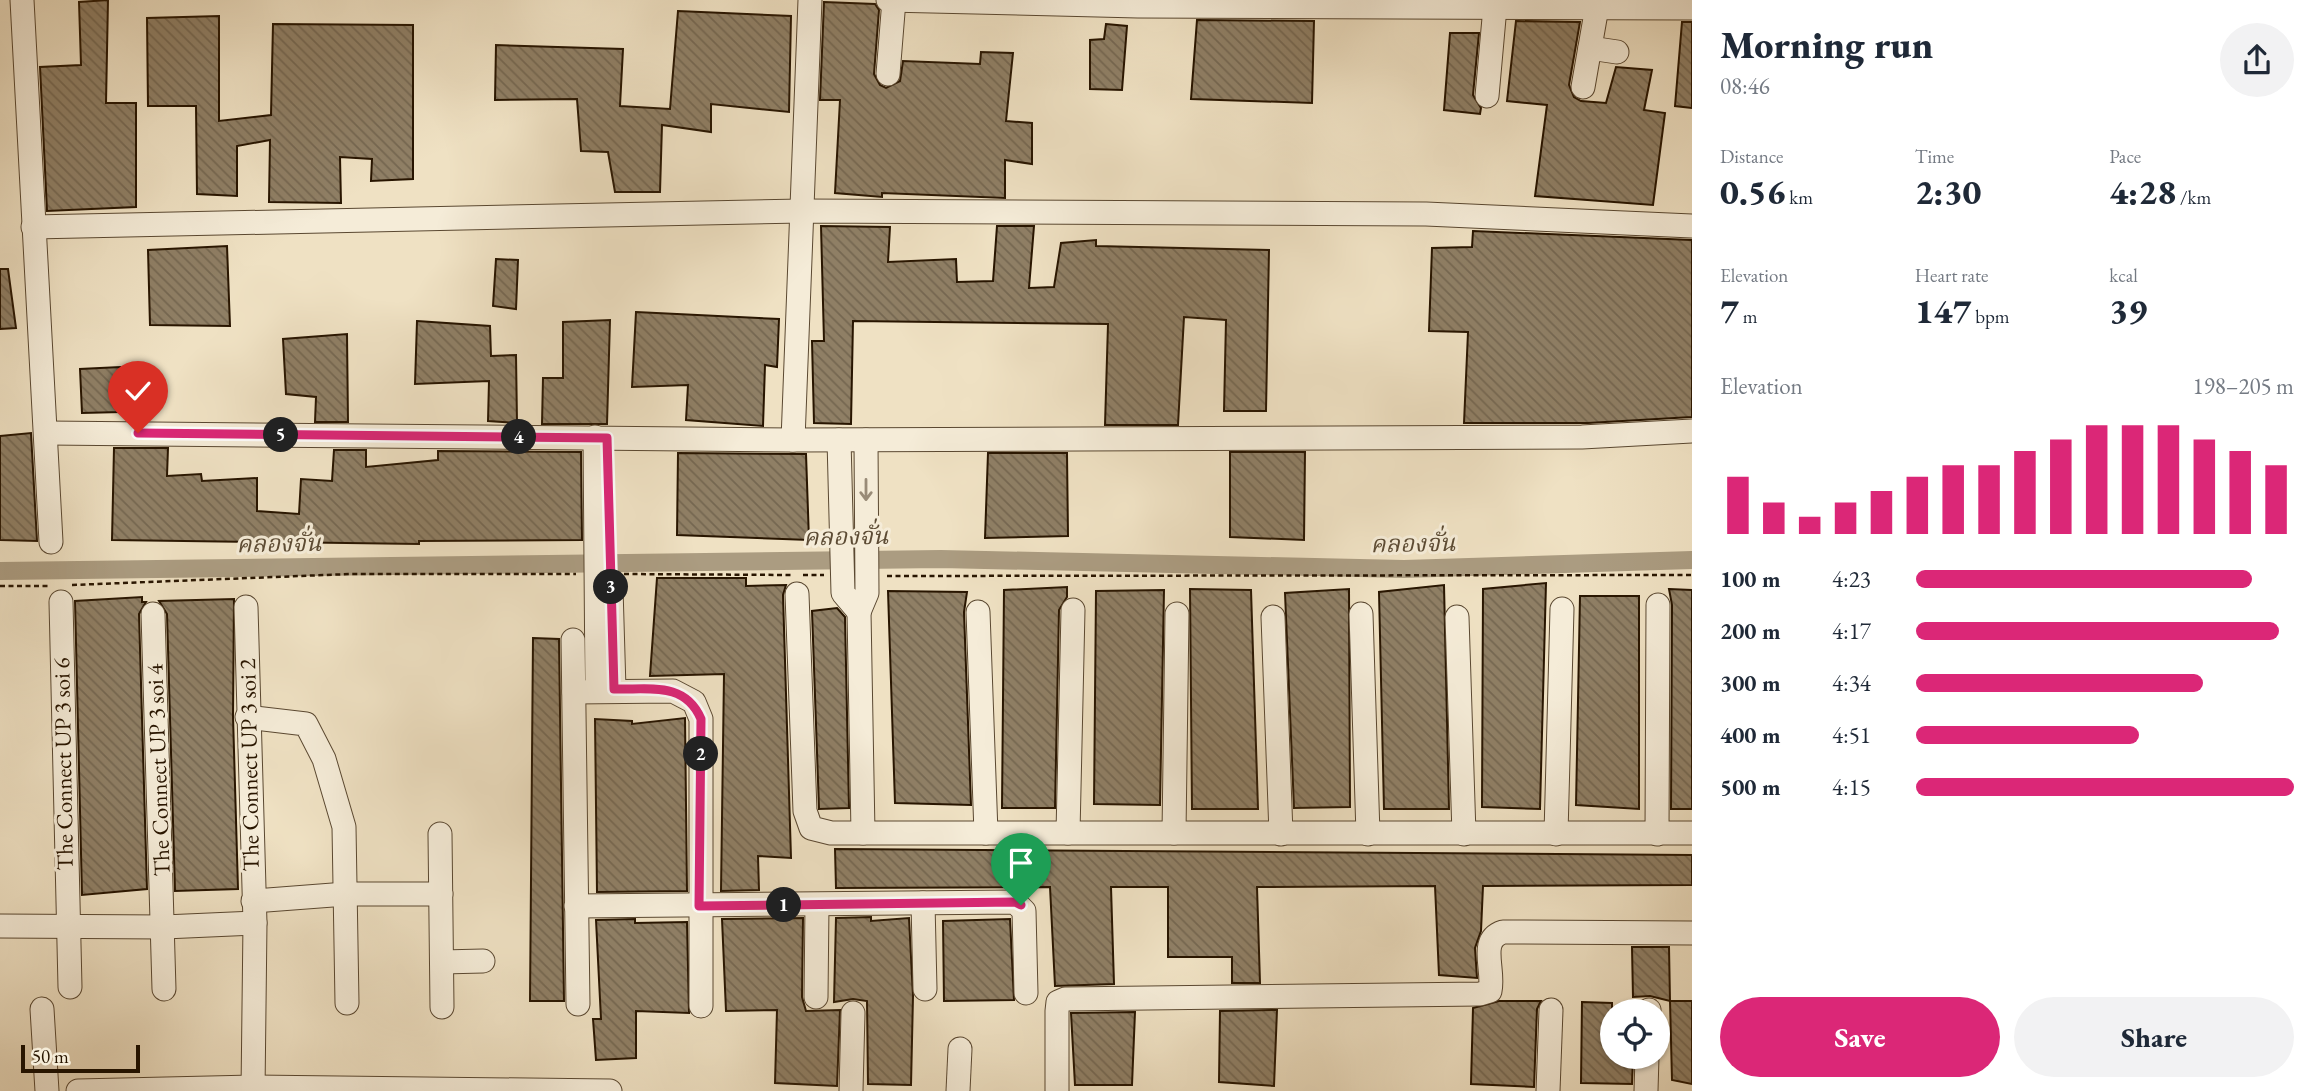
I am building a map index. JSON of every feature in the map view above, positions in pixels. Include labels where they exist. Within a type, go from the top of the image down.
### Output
[{"type":"street","points":[[22,0],[51,542]]},
{"type":"street","points":[[793,440],[810,0]]},
{"type":"street","points":[[888,0],[1138,6],[1384,4],[1692,8]]},
{"type":"street","points":[[888,74],[894,0]]},
{"type":"street","points":[[1486,96],[1495,7]]},
{"type":"street","points":[[1583,87],[1597,7]]},
{"type":"street","points":[[1590,47],[1617,52]]},
{"type":"street","points":[[33,226],[802,211],[1426,214],[1692,226]]},
{"type":"street","points":[[47,433],[866,440],[1582,437],[1692,431]]},
{"type":"street","points":[[601,438],[606,690]]},
{"type":"street","points":[[839,440],[843,593],[859,612]]},
{"type":"street","points":[[863,833],[859,612],[867,593],[866,440]]},
{"type":"street","points":[[797,594],[805,811],[811,828],[831,833],[1692,833]]},
{"type":"street","name":"The Connect UP 3 soi 6","points":[[61,602],[66,925],[70,987]]},
{"type":"street","points":[[1657,834],[1658,605]]},
{"type":"street","name":"The Connect UP 3 soi 2","points":[[246,607],[254,912],[253,1089]]},
{"type":"street","points":[[1556,834],[1562,609]]},
{"type":"street","points":[[1068,833],[1073,610]]},
{"type":"street","points":[[978,612],[986,833]]},
{"type":"street","name":"The Connect UP 3 soi 4","points":[[153,614],[164,989]]},
{"type":"street","points":[[1174,833],[1177,614]]},
{"type":"street","points":[[1360,614],[1368,834]]},
{"type":"street","points":[[1273,617],[1281,834]]},
{"type":"street","points":[[1457,617],[1464,834]]},
{"type":"street","points":[[573,640],[578,1004]]},
{"type":"street","points":[[574,692],[673,691],[694,702],[701,719],[701,1006]]},
{"type":"street","points":[[247,717],[306,724],[311,729],[324,759],[344,827],[347,1003]]},
{"type":"street","points":[[440,834],[442,1007]]},
{"type":"street","points":[[0,926],[164,927],[346,894],[441,894]]},
{"type":"street","points":[[576,906],[1015,902],[1021,905],[1026,993]]},
{"type":"street","points":[[923,904],[926,989]]},
{"type":"street","points":[[816,997],[817,905]]},
{"type":"street","points":[[1057,1091],[1056,1011],[1058,1002],[1065,999],[1480,994],[1490,991],[1492,981],[1489,943],[1494,935],[1503,932],[1692,933]]},
{"type":"street","points":[[442,962],[483,961]]},
{"type":"street","points":[[42,1009],[47,1091]]},
{"type":"street","points":[[1548,1091],[1551,1010]]},
{"type":"street","points":[[851,1091],[853,1013]]},
{"type":"street","points":[[958,1091],[960,1049]]},
{"type":"street","points":[[1646,1091],[1647,1069]]},
{"type":"street","points":[[78,1091],[610,1091]]},
{"type":"building","points":[[108,0],[106,103],[136,103],[136,207],[47,211],[40,67],[81,65],[79,2]]},
{"type":"building","points":[[824,2],[875,4],[879,10],[874,74],[880,85],[886,88],[900,81],[903,61],[980,64],[981,52],[1013,53],[1006,121],[1032,123],[1032,164],[1005,160],[1005,198],[882,193],[882,197],[835,193],[840,100],[820,100]]},
{"type":"building","points":[[678,11],[791,16],[789,112],[711,104],[711,132],[662,125],[660,192],[615,192],[608,152],[581,151],[577,99],[495,100],[496,45],[623,49],[620,106],[670,109]]},
{"type":"building","points":[[219,16],[219,121],[271,115],[273,24],[413,25],[413,179],[371,181],[372,159],[340,157],[341,203],[269,202],[270,140],[237,146],[237,196],[197,194],[196,106],[148,106],[147,18]]},
{"type":"building","points":[[1197,20],[1314,21],[1312,103],[1191,99]]},
{"type":"building","points":[[1516,21],[1580,22],[1569,85],[1574,97],[1581,101],[1606,103],[1616,67],[1652,70],[1644,110],[1665,113],[1653,205],[1535,196],[1547,105],[1507,101]]},
{"type":"building","points":[[1682,22],[1692,22],[1692,108],[1675,106]]},
{"type":"building","points":[[1106,24],[1127,26],[1122,90],[1090,89],[1090,40],[1104,39]]},
{"type":"building","points":[[1450,33],[1479,33],[1473,95],[1481,108],[1480,114],[1444,110]]},
{"type":"building","points":[[821,226],[890,227],[888,262],[956,259],[957,282],[993,281],[997,226],[1034,226],[1029,288],[1054,287],[1061,243],[1096,240],[1096,246],[1269,250],[1266,411],[1224,411],[1226,320],[1184,317],[1178,425],[1105,425],[1108,324],[853,321],[851,424],[814,423],[812,341],[824,341]]},
{"type":"building","points":[[1473,231],[1692,240],[1692,417],[1588,423],[1464,423],[1468,332],[1429,331],[1432,248],[1472,247]]},
{"type":"building","points":[[227,246],[230,326],[150,325],[148,250]]},
{"type":"building","points":[[496,259],[518,260],[516,309],[493,306]]},
{"type":"building","points":[[0,269],[8,269],[16,328],[0,329]]},
{"type":"building","points":[[636,312],[779,319],[777,367],[765,365],[763,426],[686,420],[688,385],[632,387]]},
{"type":"building","points":[[610,320],[607,424],[542,424],[543,378],[563,378],[563,322]]},
{"type":"building","points":[[417,321],[490,326],[491,356],[516,355],[517,423],[488,421],[489,381],[415,384]]},
{"type":"building","points":[[347,334],[348,422],[315,422],[316,397],[286,394],[283,339]]},
{"type":"building","points":[[120,367],[121,412],[82,413],[80,369]]},
{"type":"building","points":[[31,433],[37,541],[0,540],[0,436]]},
{"type":"building","points":[[114,448],[168,448],[167,476],[201,474],[202,481],[257,478],[257,511],[299,514],[301,479],[332,481],[334,450],[366,450],[366,467],[438,460],[438,451],[581,452],[582,540],[419,541],[419,544],[112,540]]},
{"type":"building","points":[[1230,452],[1305,452],[1304,540],[1230,537]]},
{"type":"building","points":[[678,453],[806,454],[809,540],[677,535]]},
{"type":"building","points":[[988,453],[1067,453],[1068,536],[985,538]]},
{"type":"building","points":[[657,578],[746,578],[746,586],[786,585],[783,595],[791,858],[758,856],[759,890],[721,891],[724,674],[650,676]]},
{"type":"building","points":[[1546,583],[1540,809],[1482,807],[1483,589]]},
{"type":"building","points":[[1444,585],[1449,809],[1384,809],[1379,592]]},
{"type":"building","points":[[1067,587],[1067,597],[1059,610],[1055,808],[1002,808],[1004,590]]},
{"type":"building","points":[[1190,589],[1251,590],[1258,809],[1192,809]]},
{"type":"building","points":[[1349,589],[1350,807],[1294,808],[1285,593]]},
{"type":"building","points":[[1669,589],[1692,590],[1692,809],[1671,809],[1672,605]]},
{"type":"building","points":[[1164,590],[1160,805],[1094,804],[1096,591]]},
{"type":"building","points":[[888,591],[967,592],[964,612],[971,805],[895,803]]},
{"type":"building","points":[[1580,596],[1639,596],[1639,809],[1576,805]]},
{"type":"building","points":[[142,597],[142,602],[146,602],[139,614],[147,889],[82,895],[75,601]]},
{"type":"building","points":[[234,599],[233,716],[238,889],[175,891],[167,614],[159,601]]},
{"type":"building","points":[[837,608],[845,617],[849,808],[819,809],[812,611]]},
{"type":"building","points":[[533,638],[559,639],[564,1001],[530,1001]]},
{"type":"building","points":[[685,718],[687,891],[597,892],[595,719],[632,721],[632,724]]},
{"type":"building","points":[[835,849],[1692,855],[1692,885],[1483,886],[1481,931],[1475,948],[1477,978],[1439,975],[1435,886],[1257,887],[1260,983],[1232,983],[1232,957],[1168,957],[1168,887],[1111,887],[1114,984],[1055,986],[1050,887],[836,888]]},
{"type":"building","points":[[871,917],[871,921],[909,918],[913,996],[911,1085],[868,1084],[867,1001],[853,999],[834,1002],[836,918]]},
{"type":"building","points":[[803,918],[802,997],[806,1011],[840,1010],[837,1086],[775,1083],[777,1010],[726,1011],[722,919]]},
{"type":"building","points":[[635,919],[635,923],[687,922],[689,1013],[636,1011],[636,1058],[596,1060],[593,1019],[601,1019],[596,920]]},
{"type":"building","points":[[1010,919],[1014,1000],[944,1001],[943,921]]},
{"type":"building","points":[[1632,947],[1669,947],[1670,999],[1633,997]]},
{"type":"building","points":[[1499,1001],[1541,1001],[1537,1009],[1534,1087],[1471,1084],[1473,1008]]},
{"type":"building","points":[[1670,1001],[1692,1001],[1692,1084],[1672,1080]]},
{"type":"building","points":[[1582,1002],[1600,1003],[1600,1069],[1633,1069],[1632,1084],[1581,1083]]},
{"type":"building","points":[[1277,1010],[1274,1086],[1219,1082],[1220,1011]]},
{"type":"building","points":[[1135,1012],[1132,1085],[1075,1085],[1071,1013]]},
{"type":"waterway","name":"คลองจั่น","points":[[0,571],[941,559],[1404,569],[1692,560]]},
{"type":"route","points":[[138,433],[607,438],[614,689],[673,691],[694,702],[701,719],[699,906],[1015,902],[1021,905]]}]
